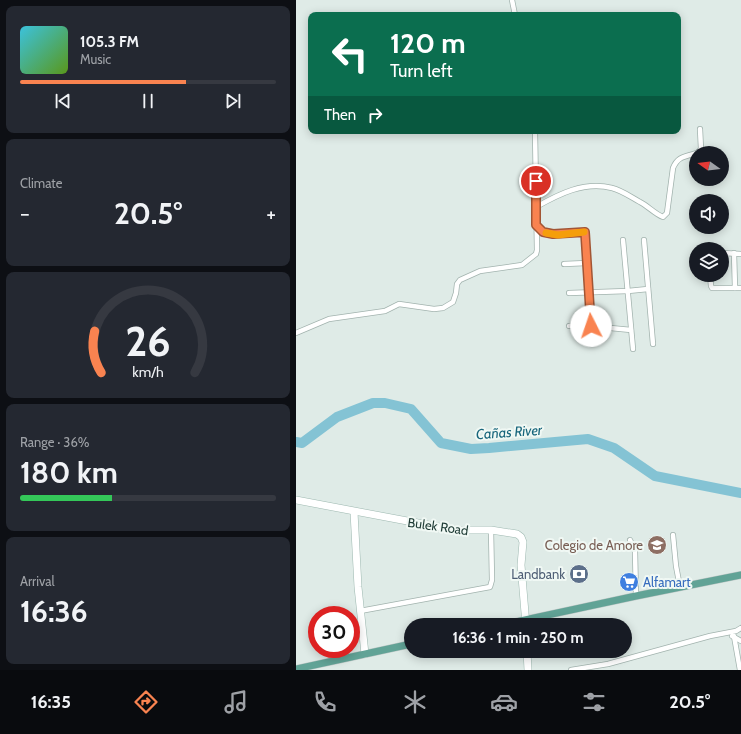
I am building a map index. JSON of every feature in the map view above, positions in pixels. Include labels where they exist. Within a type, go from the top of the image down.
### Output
[{"type":"main road","name":"Bulek Road","points":[[296,500],[455,530],[491,530],[517,534],[522,540],[521,565],[526,618]]},
{"type":"main road","points":[[354,512],[360,606]]},
{"type":"main road","points":[[543,618],[636,596],[741,575]]},
{"type":"main road","points":[[360,611],[365,654]]},
{"type":"main road","points":[[296,669],[404,646]]},
{"type":"main road","points":[[527,658],[528,670]]},
{"type":"street","points":[[512,0],[514,12]]},
{"type":"street","points":[[700,129],[701,146]]},
{"type":"street","points":[[296,333],[329,319],[385,311],[400,304],[434,309],[443,308],[453,302],[457,284],[460,280],[480,271],[522,265],[528,261],[536,254],[537,250],[535,134]]},
{"type":"street","points":[[536,207],[568,190],[603,186],[616,189],[663,217],[667,213],[673,168],[680,158],[689,155]]},
{"type":"street","points":[[536,225],[543,232],[553,234],[585,232],[591,326]]},
{"type":"street","points":[[623,240],[633,349]]},
{"type":"street","points":[[644,240],[653,344]]},
{"type":"street","points":[[729,253],[741,254]]},
{"type":"street","points":[[734,253],[735,288]]},
{"type":"street","points":[[564,264],[587,263]]},
{"type":"street","points":[[711,282],[713,288],[741,288]]},
{"type":"street","points":[[569,293],[648,289]]},
{"type":"street","points":[[569,326],[580,325],[631,330]]},
{"type":"street","points":[[360,611],[490,587],[492,580],[491,530]]},
{"type":"street","points":[[673,535],[680,587]]},
{"type":"street","points":[[630,540],[635,550],[636,596]]},
{"type":"street","points":[[571,670],[608,664],[736,631],[741,628]]},
{"type":"street","points":[[728,633],[741,641]]},
{"type":"street","points":[[734,636],[740,670]]},
{"type":"waterway","name":"Cañas River","points":[[296,442],[302,443],[337,417],[373,403],[385,403],[411,409],[441,443],[471,449],[588,439],[614,448],[655,476],[741,493]]},
{"type":"slow traffic","points":[[546,233],[558,235],[584,232]]},
{"type":"place","name":"Colegio de Amore","points":[[657,545]]},
{"type":"place","name":"Landbank","points":[[579,574]]},
{"type":"place","name":"Alfamart","points":[[629,582]]},
{"type":"route","points":[[536,181],[536,225],[543,232],[558,235],[585,232],[591,326]]}]
